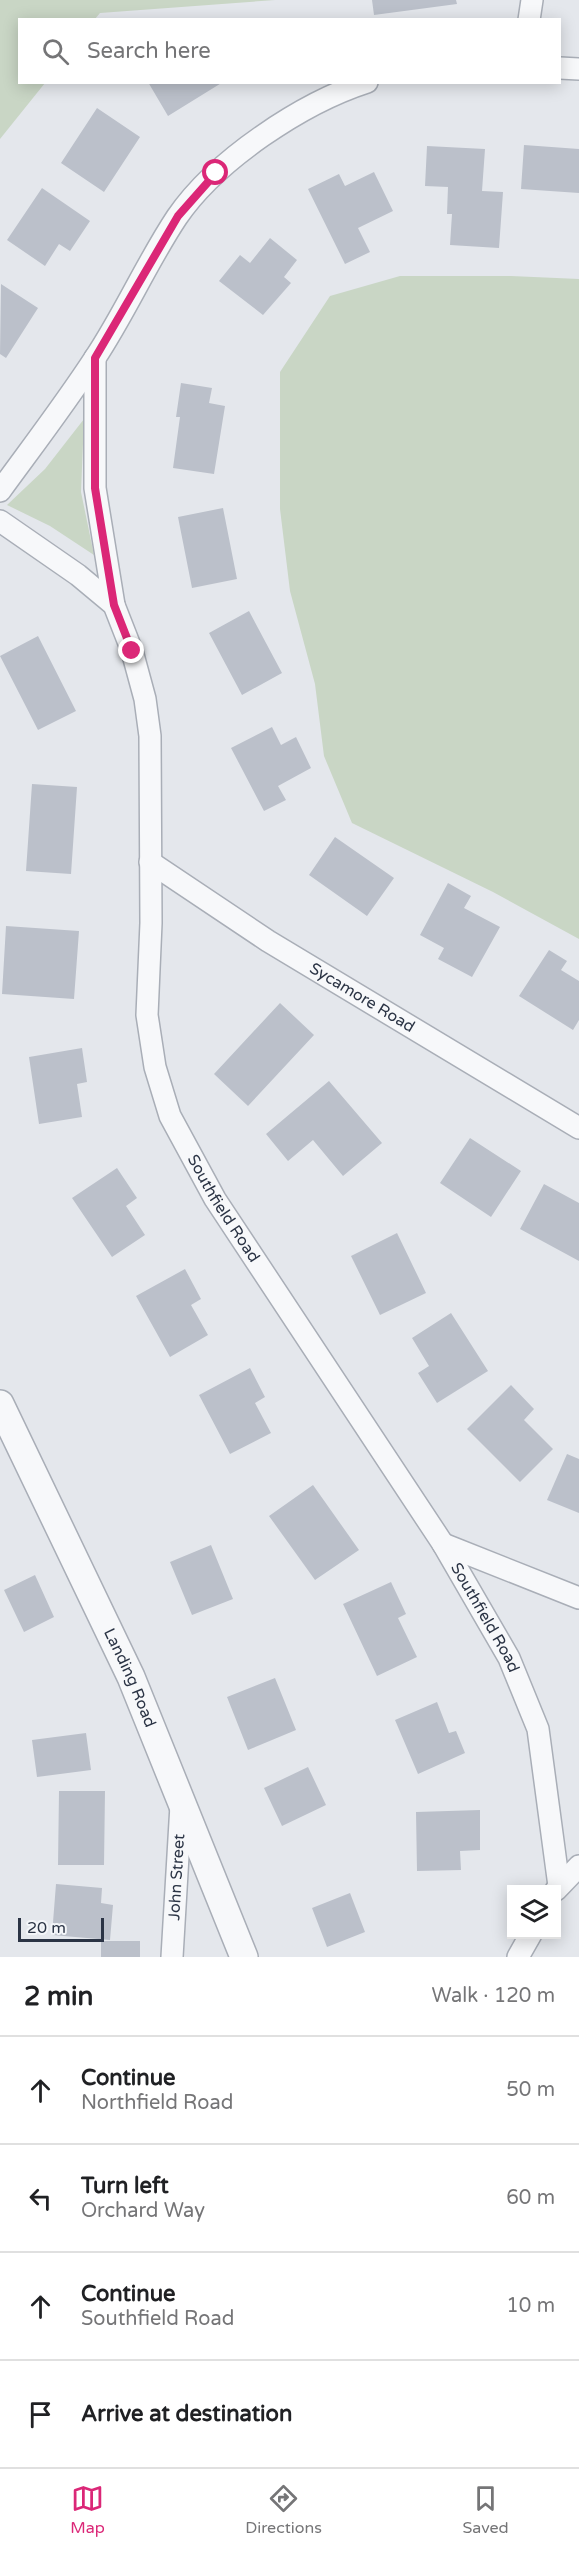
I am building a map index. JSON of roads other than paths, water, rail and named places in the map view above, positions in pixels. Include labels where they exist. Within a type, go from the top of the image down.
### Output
[{"type":"street","points":[[529,18],[532,0]]},
{"type":"street","points":[[561,68],[579,69]]},
{"type":"street","points":[[0,492],[95,358],[178,216],[216,173],[277,125],[345,89],[361,84]]},
{"type":"street","points":[[95,358],[95,488],[114,605]]},
{"type":"street","name":"Southfield Road","points":[[0,521],[78,575],[114,605],[132,651],[146,708],[150,736],[147,1015],[155,1067],[170,1116],[215,1199],[443,1544],[508,1658],[538,1729],[557,1885]]},
{"type":"street","name":"Sycamore Road","points":[[150,862],[268,940],[579,1128]]},
{"type":"street","name":"Landing Road","points":[[0,1404],[130,1677],[244,1957]]},
{"type":"street","points":[[443,1544],[579,1598]]},
{"type":"street","name":"John Street","points":[[172,1957],[181,1799]]},
{"type":"street","points":[[560,1885],[579,1866]]},
{"type":"street","points":[[518,1957],[529,1939]]}]
